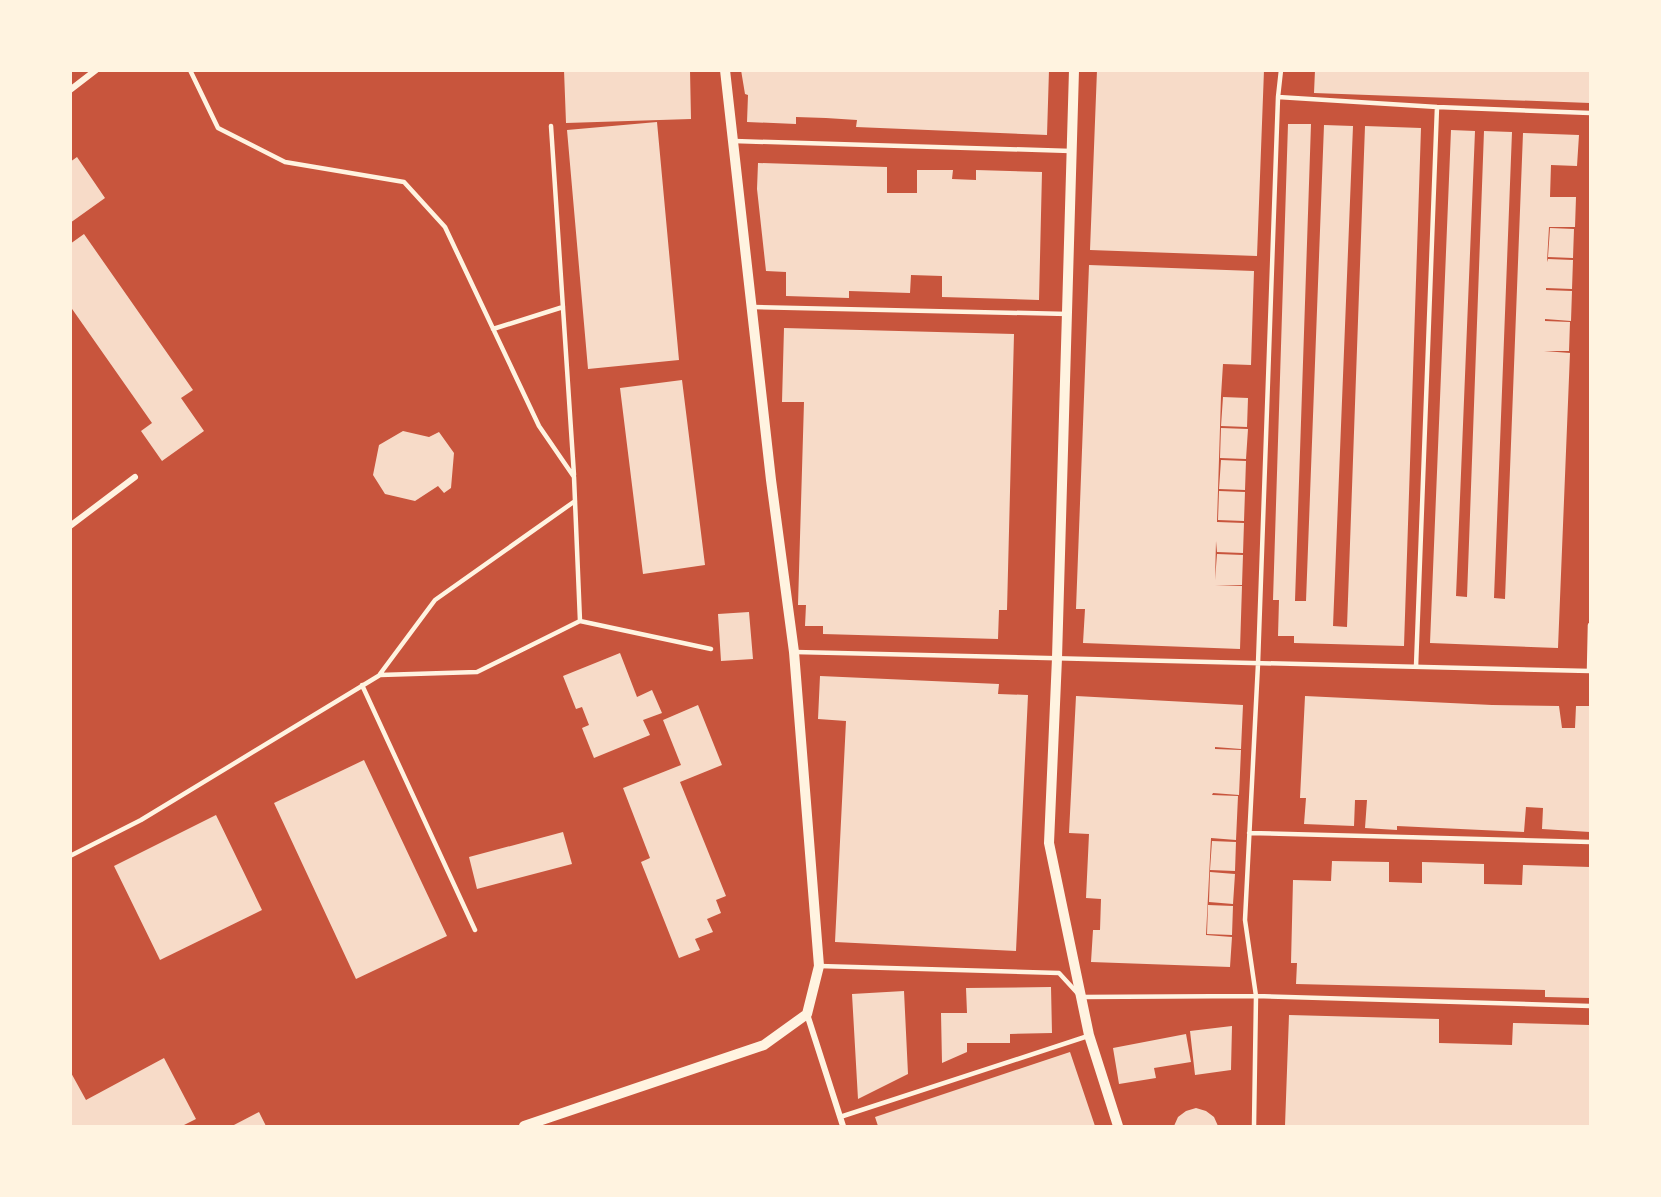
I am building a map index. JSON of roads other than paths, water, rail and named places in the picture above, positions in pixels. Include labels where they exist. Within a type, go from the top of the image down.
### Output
[{"type":"street","points":[[70,90],[96,70]]},
{"type":"street","points":[[725,70],[771,480],[794,652],[819,966],[807,1014],[843,1126]]},
{"type":"street","points":[[1074,70],[1057,658],[1049,843],[1089,1035],[1118,1126]]},
{"type":"street","points":[[70,526],[135,477]]},
{"type":"street","points":[[524,1126],[764,1045],[807,1014]]},
{"type":"lane","points":[[190,70],[218,128],[285,162],[404,182],[445,227],[539,426],[574,477]]},
{"type":"lane","points":[[1254,1126],[1256,996],[1245,920],[1258,664],[1278,97],[1281,70]]},
{"type":"lane","points":[[1278,97],[1437,107],[1590,113]]},
{"type":"lane","points":[[1416,667],[1437,107]]},
{"type":"lane","points":[[551,126],[574,477],[580,621]]},
{"type":"lane","points":[[733,141],[1071,150]]},
{"type":"lane","points":[[494,329],[563,307]]},
{"type":"lane","points":[[753,307],[1068,314]]},
{"type":"lane","points":[[70,856],[141,820],[380,675],[435,600],[575,501]]},
{"type":"lane","points":[[380,675],[477,672],[580,621],[711,649]]},
{"type":"lane","points":[[794,652],[1590,670],[1590,625]]},
{"type":"lane","points":[[362,686],[475,930]]},
{"type":"lane","points":[[1250,833],[1590,842]]},
{"type":"lane","points":[[819,966],[1059,973],[1081,997],[1256,996],[1590,1006]]},
{"type":"lane","points":[[840,1117],[1089,1035]]}]
